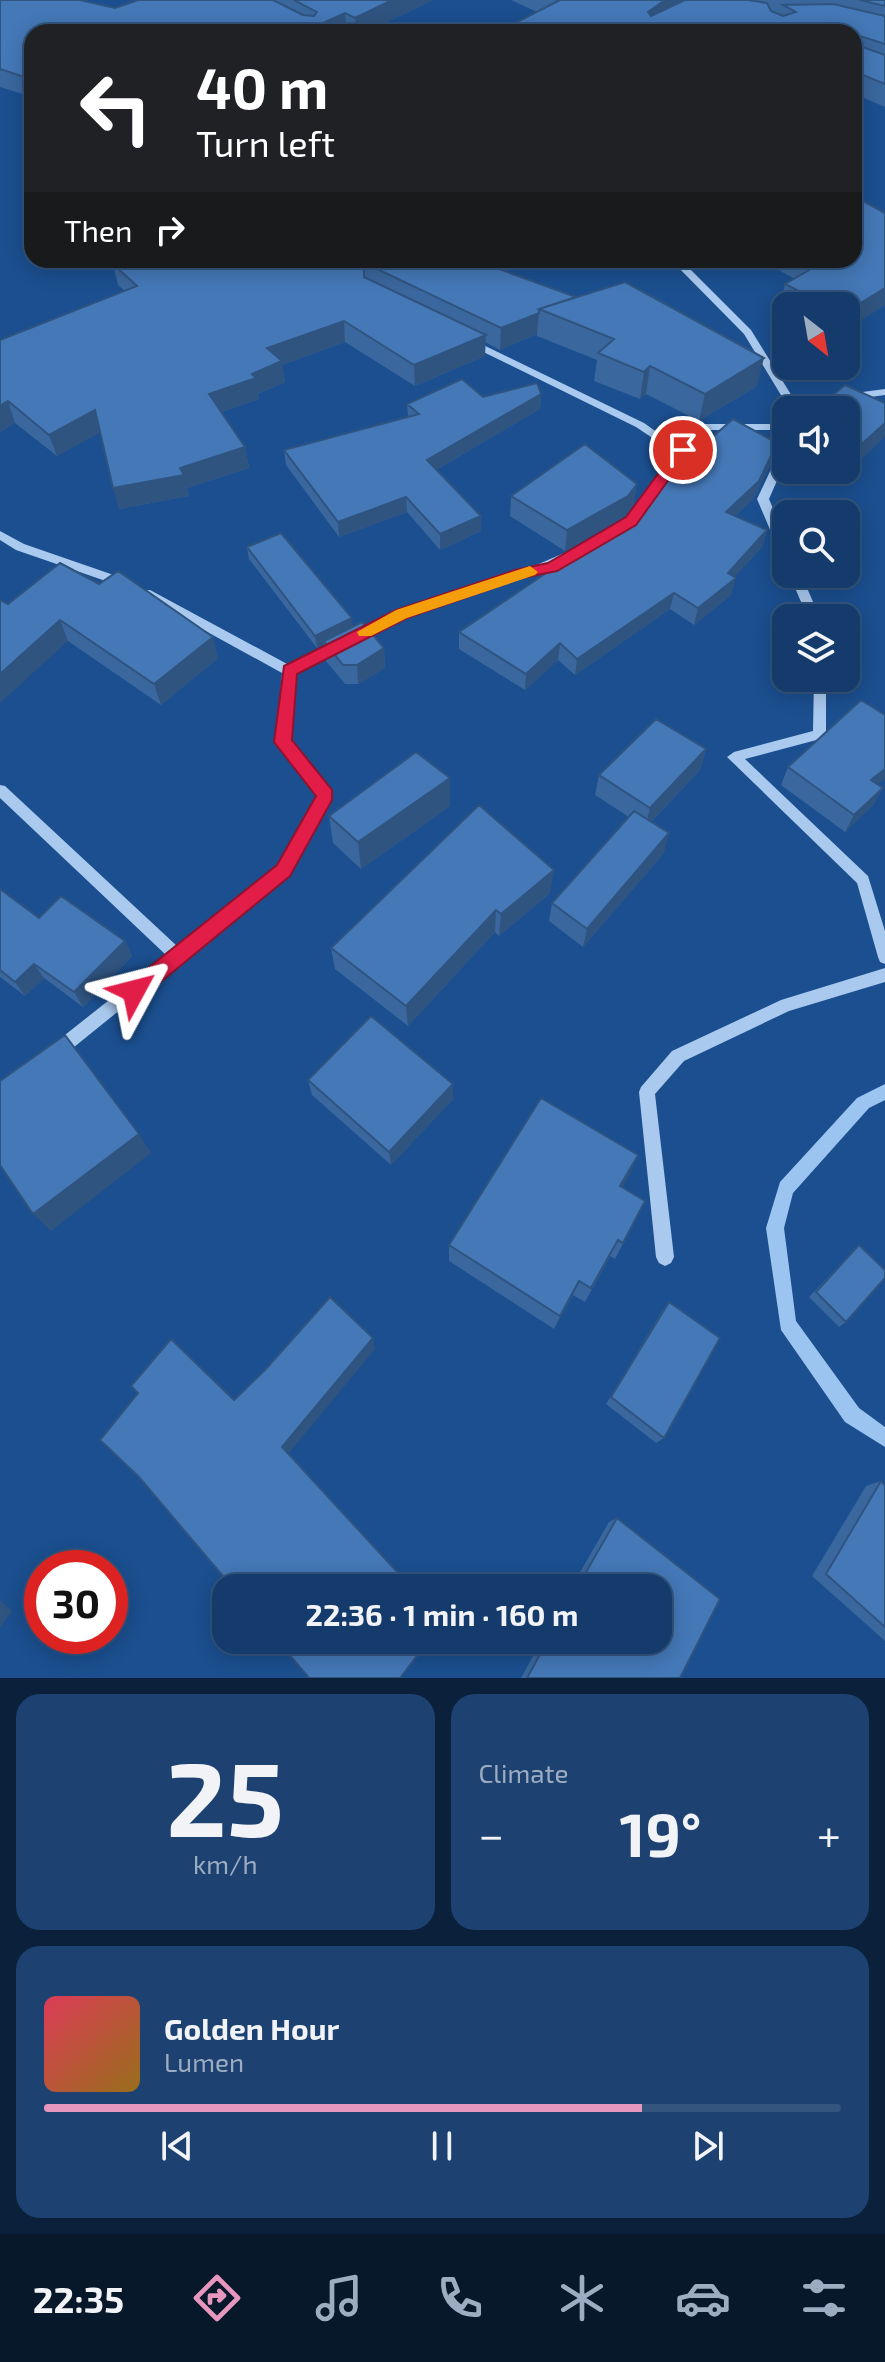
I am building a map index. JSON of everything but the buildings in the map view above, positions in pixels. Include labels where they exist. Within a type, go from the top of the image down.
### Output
[{"type":"street","points":[[684,268],[748,332],[788,396]]},
{"type":"street","points":[[455,335],[640,425],[675,450],[700,427],[772,427]]},
{"type":"street","points":[[860,396],[885,392]]},
{"type":"street","points":[[618,529],[631,521],[700,427]]},
{"type":"street","points":[[772,479],[763,499],[772,520]]},
{"type":"street","points":[[0,535],[20,547],[132,585],[289,671]]},
{"type":"street","points":[[289,671],[402,614],[520,573],[552,567],[605,536]]},
{"type":"street","points":[[48,1058],[179,957],[283,870],[326,795],[283,742],[289,671]]},
{"type":"street","points":[[820,692],[819,734],[734,757],[863,880],[885,957]]},
{"type":"street","points":[[0,790],[179,957]]},
{"type":"street","points":[[665,1257],[647,1092],[678,1056],[786,1005],[885,975]]},
{"type":"waterway","points":[[885,1092],[863,1103],[786,1188],[775,1228],[787,1324],[852,1415],[885,1438]]},
{"type":"slow traffic","points":[[365,632],[402,614],[530,572]]},
{"type":"route","points":[[134,991],[283,870],[326,795],[283,742],[289,671],[402,614],[520,573],[552,567],[631,521],[683,450]]}]
